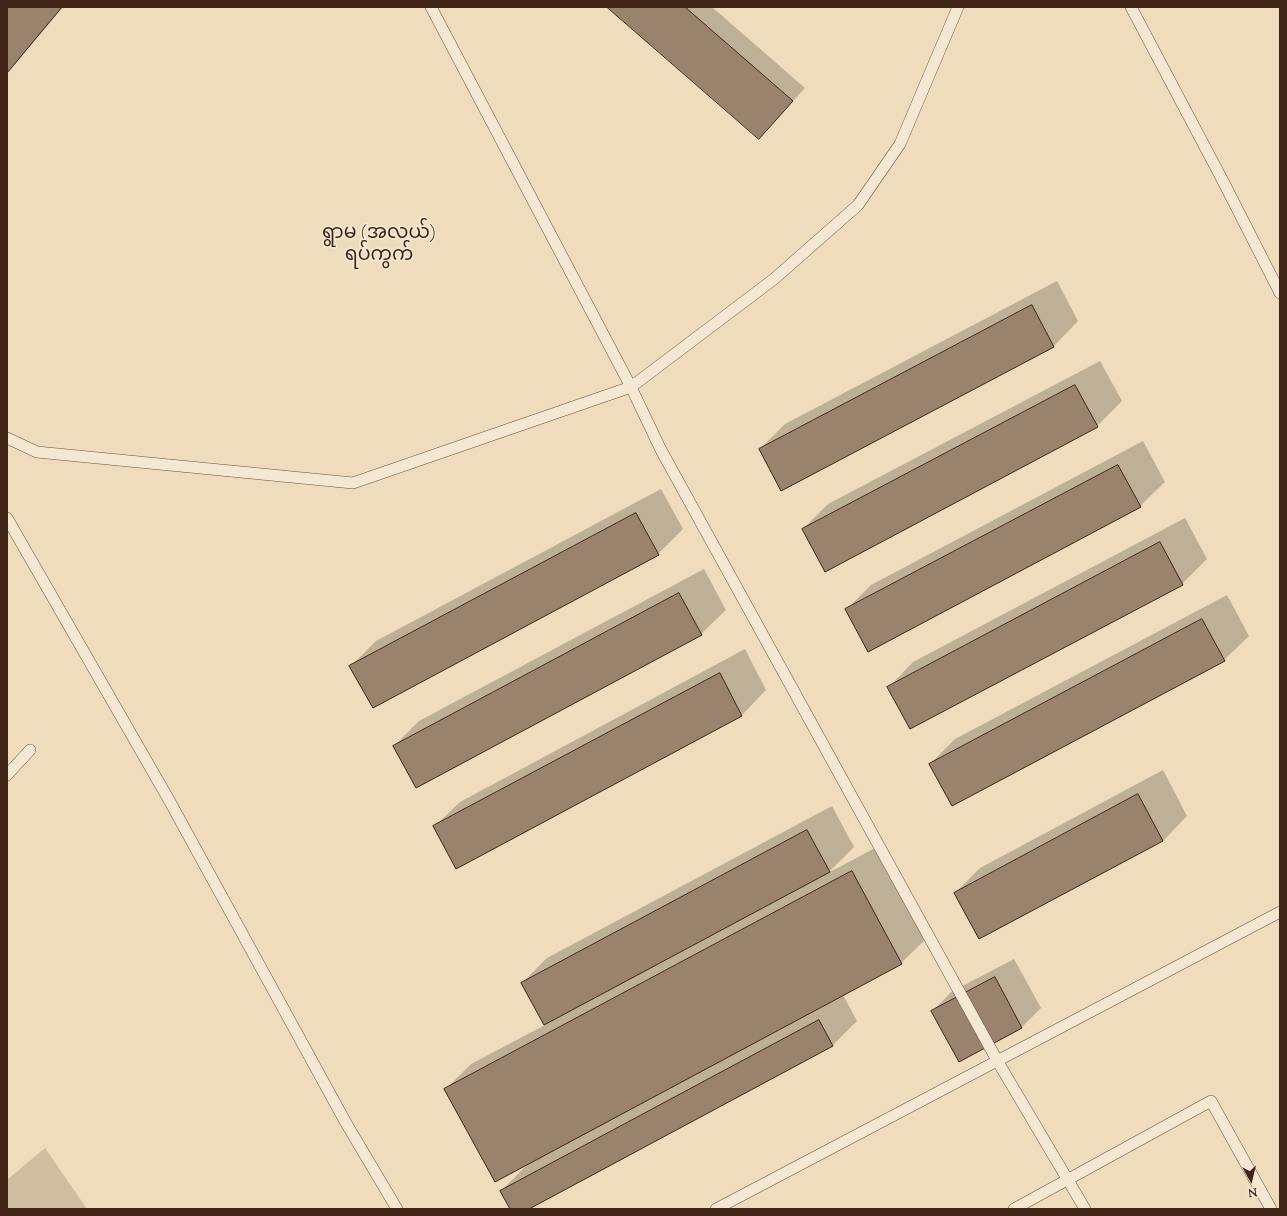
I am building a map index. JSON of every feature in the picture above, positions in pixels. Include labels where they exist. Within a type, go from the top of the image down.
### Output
[{"type":"lane","points":[[431,7],[631,387],[662,450],[998,1062],[1084,1209]]},
{"type":"lane","points":[[7,438],[37,452],[353,483],[631,387],[774,279],[858,206],[900,144],[958,7]]},
{"type":"lane","points":[[1131,7],[1280,293]]},
{"type":"lane","points":[[7,518],[169,800],[342,1116],[397,1209]]},
{"type":"lane","points":[[7,775],[30,750]]},
{"type":"lane","points":[[716,1209],[998,1062],[1280,912]]},
{"type":"lane","points":[[1014,1209],[1211,1101],[1271,1209]]},
{"type":"shaded area","points":[[45,1148],[87,1209],[7,1209],[7,1180]]},
{"type":"building","points":[[7,7],[62,7],[7,73]]},
{"type":"building","points":[[607,7],[685,7],[793,101],[759,139]]},
{"type":"building","points":[[1032,305],[1054,347],[781,491],[759,449]]},
{"type":"building","points":[[1075,385],[1098,427],[825,572],[802,529]]},
{"type":"building","points":[[1118,465],[1141,507],[868,652],[845,609]]},
{"type":"building","points":[[636,513],[659,555],[373,708],[349,666]]},
{"type":"building","points":[[1160,542],[1183,585],[910,729],[887,687]]},
{"type":"building","points":[[679,593],[702,635],[416,788],[393,746]]},
{"type":"building","points":[[1202,619],[1225,661],[952,806],[929,764]]},
{"type":"building","points":[[720,673],[742,716],[456,869],[433,826]]},
{"type":"building","points":[[1138,794],[1163,841],[979,939],[954,893]]},
{"type":"building","points":[[807,830],[830,872],[544,1025],[521,983]]},
{"type":"building","points":[[852,871],[902,964],[495,1182],[444,1089]]},
{"type":"building","points":[[995,977],[1022,1028],[959,1062],[931,1011]]},
{"type":"building","points":[[819,1020],[833,1046],[529,1209],[510,1209],[500,1191]]},
{"type":"district","name":"ရွာမ (အလယ်) ရပ်ကွက်","points":[[379,246]]}]
